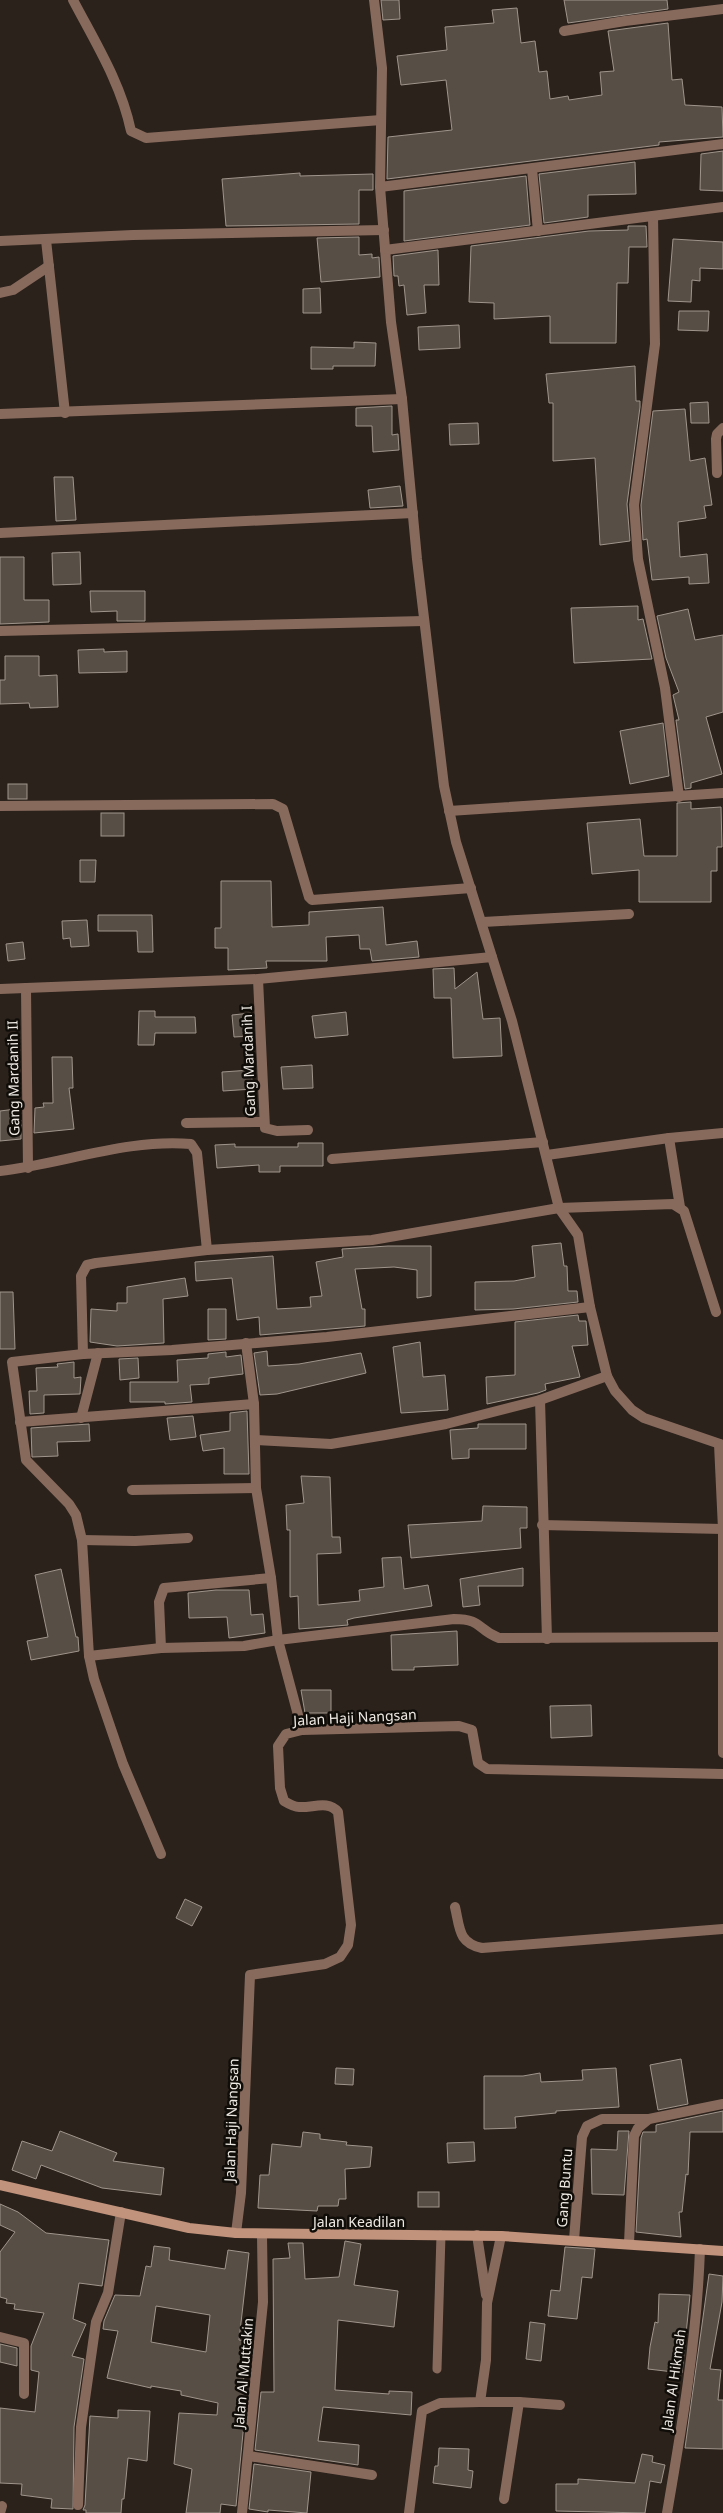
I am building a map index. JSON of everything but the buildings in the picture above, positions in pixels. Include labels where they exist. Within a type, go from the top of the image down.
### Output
[{"type":"main road","name":"Jalan Keadilan","points":[[0,2185],[189,2228],[236,2233],[262,2235],[477,2235],[723,2251]]},
{"type":"street","points":[[73,0],[109,67],[126,108],[131,131],[146,138],[381,120]]},
{"type":"street","points":[[374,0],[382,68],[380,187],[390,322],[402,399],[424,621],[444,786],[449,811],[471,888],[512,1021],[559,1208],[578,1235],[590,1307],[606,1376],[615,1391],[632,1410],[644,1418],[721,1444],[723,1753]]},
{"type":"street","points":[[564,31],[625,21],[723,9]]},
{"type":"street","points":[[380,187],[723,144]]},
{"type":"street","points":[[532,168],[538,231]]},
{"type":"street","points":[[385,250],[723,207]]},
{"type":"street","points":[[653,216],[656,344],[634,505],[638,560],[665,688],[679,797]]},
{"type":"street","points":[[0,241],[133,235],[384,230]]},
{"type":"street","points":[[46,240],[65,413]]},
{"type":"street","points":[[0,292],[13,290],[49,266]]},
{"type":"street","points":[[0,414],[402,399]]},
{"type":"street","points":[[717,473],[716,439],[723,428]]},
{"type":"street","points":[[0,533],[413,513]]},
{"type":"street","points":[[0,632],[424,621]]},
{"type":"street","points":[[449,811],[723,793]]},
{"type":"street","points":[[0,806],[273,804],[283,809],[309,897],[312,900],[471,888]]},
{"type":"street","points":[[483,922],[629,914]]},
{"type":"street","points":[[0,989],[258,979],[492,957]]},
{"type":"street","name":"Gang Mardanih I","points":[[258,979],[265,1128],[270,1130],[308,1130]]},
{"type":"street","name":"Gang Mardanih II","points":[[26,988],[28,1168]]},
{"type":"street","points":[[186,1124],[264,1122]]},
{"type":"street","points":[[547,1155],[669,1138],[723,1133]]},
{"type":"street","points":[[669,1138],[680,1207]]},
{"type":"street","points":[[0,1171],[28,1168],[101,1152],[175,1142],[191,1144],[197,1153],[207,1250]]},
{"type":"street","points":[[332,1159],[543,1142]]},
{"type":"street","points":[[83,1354],[81,1276],[88,1265],[207,1250],[372,1240],[559,1208],[673,1204],[680,1207],[684,1211],[716,1312]]},
{"type":"street","points":[[161,1854],[112,1735],[89,1656],[82,1540],[76,1515],[69,1504],[26,1460],[12,1362],[83,1354],[172,1350],[327,1338],[590,1307]]},
{"type":"street","points":[[246,1343],[254,1404],[256,1488],[271,1578],[278,1640],[302,1730]]},
{"type":"street","points":[[81,1418],[98,1353]]},
{"type":"street","points":[[256,1440],[331,1444],[446,1424],[540,1400],[606,1376]]},
{"type":"street","points":[[540,1400],[542,1524],[547,1639]]},
{"type":"street","points":[[20,1422],[254,1404]]},
{"type":"street","points":[[132,1490],[256,1488]]},
{"type":"street","points":[[542,1524],[723,1529]]},
{"type":"street","points":[[82,1540],[135,1541],[188,1538]]},
{"type":"street","points":[[161,1648],[159,1602],[164,1588],[271,1578]]},
{"type":"street","points":[[89,1656],[161,1648],[244,1646],[454,1618],[476,1621],[488,1634],[499,1638],[723,1637]]},
{"type":"street","name":"Jalan Haji Nangsan","points":[[236,2233],[241,2193],[250,1976],[325,1964],[340,1957],[348,1945],[351,1925],[338,1812],[333,1806],[297,1808],[284,1801],[280,1788],[278,1746],[286,1734],[302,1730],[466,1728],[472,1730],[478,1763],[481,1766],[495,1770],[723,1774]]},
{"type":"street","points":[[455,1907],[464,1940],[471,1946],[482,1948],[723,1929]]},
{"type":"street","points":[[629,2244],[634,2136],[638,2128],[649,2119],[723,2104]]},
{"type":"street","name":"Gang Buntu","points":[[574,2240],[582,2137],[587,2126],[602,2119],[649,2119]]},
{"type":"street","points":[[78,2506],[81,2427],[96,2322],[108,2293],[121,2212]]},
{"type":"street","name":"Jalan Al Muttakin","points":[[242,2513],[263,2302],[262,2235]]},
{"type":"street","points":[[477,2235],[487,2304],[486,2360],[480,2402]]},
{"type":"street","points":[[487,2304],[501,2236]]},
{"type":"street","name":"Jalan Al Hikmah","points":[[667,2513],[688,2380],[698,2289],[700,2249]]},
{"type":"street","points":[[0,2337],[24,2344],[24,2394]]},
{"type":"street","points":[[504,2499],[518,2402]]},
{"type":"street","points":[[409,2513],[422,2411],[440,2403],[518,2402],[560,2405]]},
{"type":"street","points":[[249,2456],[372,2475]]},
{"type":"lane","points":[[437,2369],[441,2235]]}]
